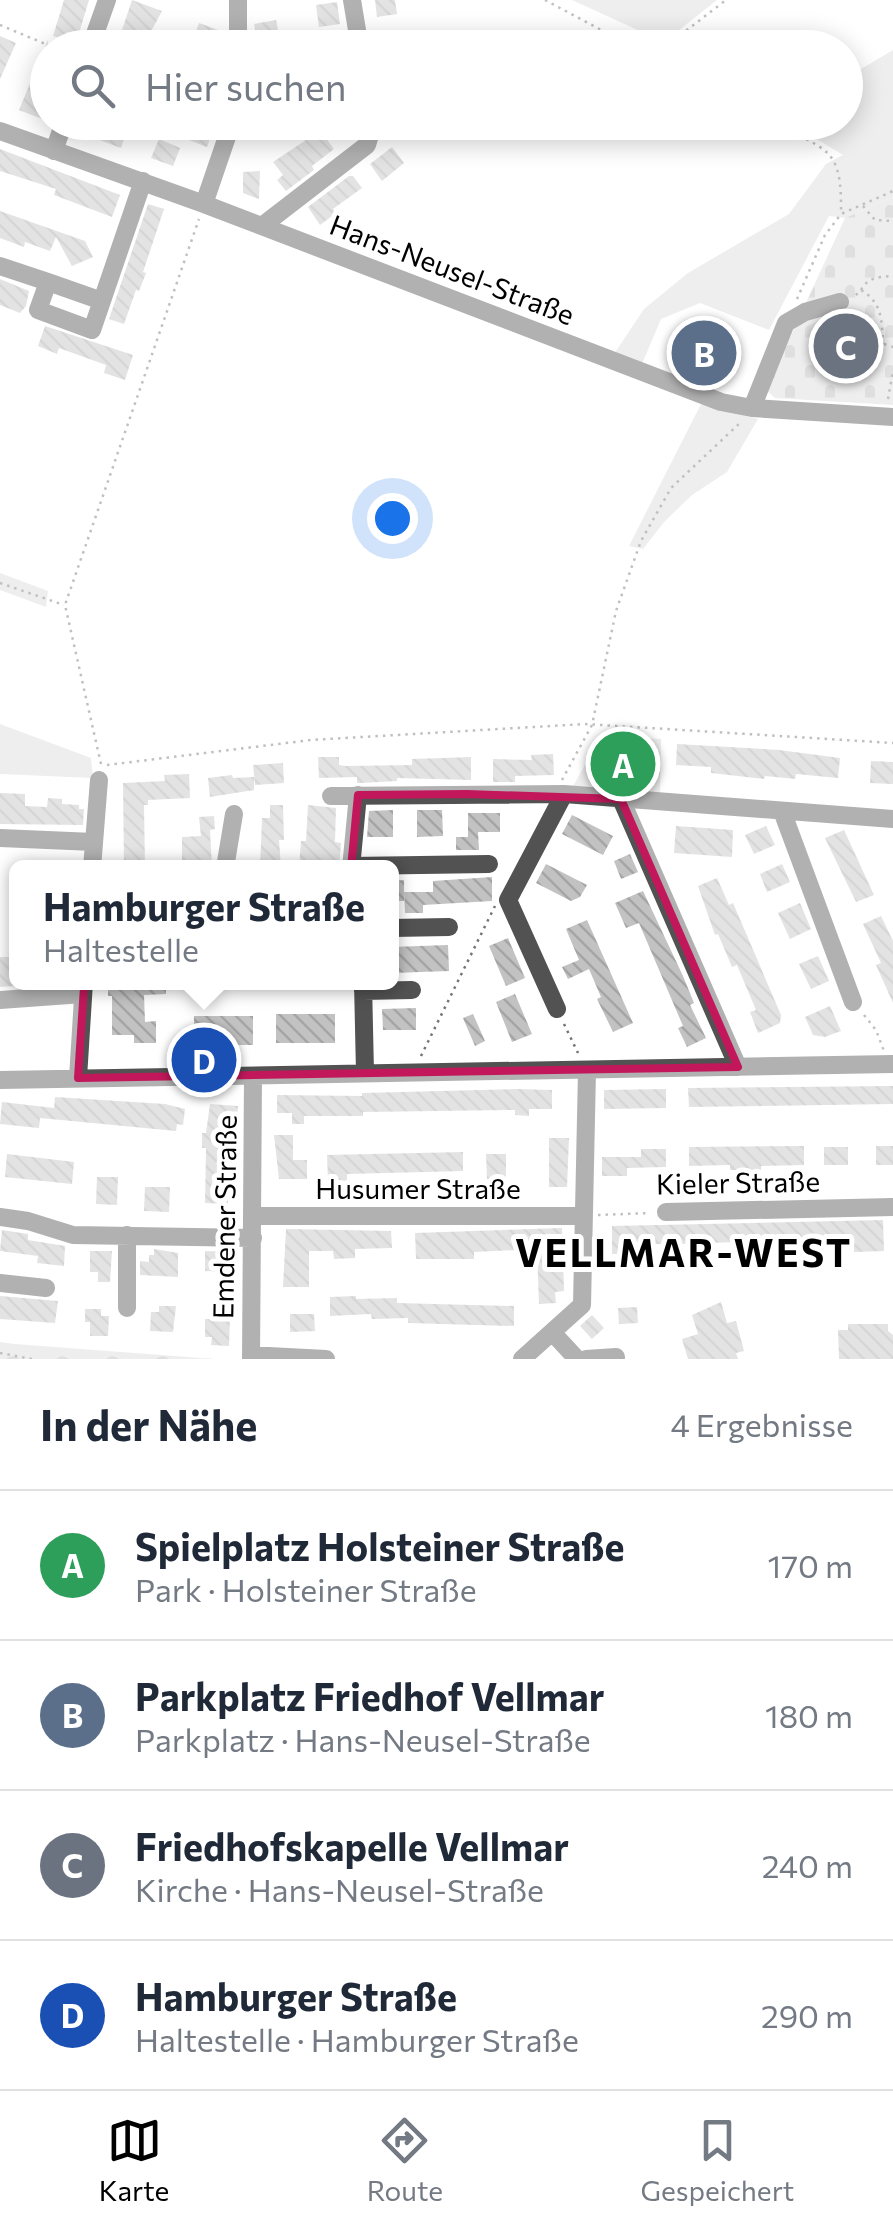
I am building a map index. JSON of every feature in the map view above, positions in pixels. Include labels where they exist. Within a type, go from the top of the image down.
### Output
[{"type":"street","points":[[96,30],[107,0]]},
{"type":"street","points":[[238,0],[238,30]]},
{"type":"street","points":[[352,0],[357,30]]},
{"type":"street","name":"Hans-Neusel-Straße","points":[[0,131],[143,181],[721,402],[752,408],[890,417]]},
{"type":"street","points":[[54,152],[58,140]]},
{"type":"street","points":[[204,204],[226,140]]},
{"type":"street","points":[[262,226],[368,145],[369,140]]},
{"type":"street","points":[[48,282],[38,310],[92,330],[143,181]]},
{"type":"street","points":[[0,266],[102,301]]},
{"type":"street","points":[[752,408],[786,323],[804,312],[840,302]]},
{"type":"street","points":[[93,860],[100,773]]},
{"type":"street","points":[[554,794],[508,900],[557,1009]]},
{"type":"street","points":[[331,796],[554,794],[893,819]]},
{"type":"street","points":[[352,860],[358,796]]},
{"type":"street","points":[[621,799],[738,1068]]},
{"type":"street","points":[[782,811],[854,1002]]},
{"type":"street","points":[[225,860],[234,814]]},
{"type":"street","points":[[0,838],[94,842]]},
{"type":"street","points":[[399,866],[489,864]]},
{"type":"street","points":[[399,928],[449,927]]},
{"type":"street","points":[[399,989],[412,990]]},
{"type":"street","points":[[0,1000],[70,990]]},
{"type":"street","points":[[78,1078],[84,990]]},
{"type":"street","points":[[363,990],[365,1072]]},
{"type":"street","points":[[0,1080],[891,1064]]},
{"type":"street","points":[[522,1359],[582,1305],[587,1071]]},
{"type":"street","name":"Emdener Straße","points":[[251,1357],[253,1076]]},
{"type":"street","name":"Kieler Straße","points":[[666,1212],[893,1207]]},
{"type":"street","name":"Husumer Straße","points":[[253,1216],[584,1216]]},
{"type":"street","points":[[0,1217],[72,1235],[252,1238]]},
{"type":"street","points":[[127,1308],[128,1235]]},
{"type":"street","points":[[0,1283],[46,1288]]},
{"type":"street","points":[[552,1332],[576,1359]]},
{"type":"street","points":[[251,1357],[326,1359]]},
{"type":"street","points":[[586,1359],[616,1357]]},
{"type":"path","points":[[545,0],[601,30]]},
{"type":"path","points":[[688,30],[726,0]]},
{"type":"path","points":[[0,25],[30,38]]},
{"type":"path","points":[[786,323],[826,235],[840,214],[842,176],[833,155],[806,140]]},
{"type":"path","points":[[840,214],[893,191]]},
{"type":"path","points":[[204,204],[65,605],[100,773],[312,740],[592,725],[893,743]]},
{"type":"path","points":[[862,205],[875,220],[893,221]]},
{"type":"path","points":[[840,302],[849,303],[865,282],[893,276]]},
{"type":"path","points":[[854,370],[882,343],[882,317],[877,303],[860,290]]},
{"type":"path","points":[[882,343],[893,347]]},
{"type":"path","points":[[890,417],[888,388],[893,371]]},
{"type":"path","points":[[554,794],[592,725],[616,610],[641,541],[671,488],[747,418],[752,408]]},
{"type":"path","points":[[0,583],[65,605]]},
{"type":"path","points":[[412,1072],[502,892]]},
{"type":"path","points":[[854,1002],[876,1030],[891,1064]]},
{"type":"path","points":[[557,1009],[587,1071]]},
{"type":"path","name":"Kieler Straße","points":[[584,1216],[666,1212]]},
{"type":"path","points":[[0,1353],[32,1359]]},
{"type":"highlighted area","points":[[358,795],[621,799],[738,1067],[544,1069],[78,1078],[90,896],[349,889]]},
{"type":"green space","points":[[572,0],[717,0],[679,30],[638,30]]},
{"type":"green space","points":[[893,50],[893,197],[845,218],[829,216],[769,330],[700,303],[661,319],[642,364],[614,354],[644,309],[688,273],[789,214],[826,164],[843,155],[818,140],[863,140],[863,68]]},
{"type":"green space","points":[[893,197],[893,405],[775,398],[766,390],[845,218]]},
{"type":"green space","points":[[701,404],[758,419],[727,472],[692,495],[643,549],[629,546]]},
{"type":"green space","points":[[0,573],[48,591],[46,607],[0,590]]},
{"type":"green space","points":[[0,724],[91,758],[93,778],[0,774]]},
{"type":"green space","points":[[601,736],[661,739],[660,795],[572,788]]},
{"type":"green space","points":[[0,1342],[15,1344],[214,1359],[0,1359]]},
{"type":"building","points":[[64,0],[89,0],[80,30],[55,30]]},
{"type":"building","points":[[132,0],[162,11],[152,30],[122,30]]},
{"type":"building","points":[[375,0],[395,0],[397,14],[377,17]]},
{"type":"building","points":[[337,2],[340,24],[319,27],[316,5]]},
{"type":"building","points":[[276,20],[278,30],[255,30],[254,24]]},
{"type":"building","points":[[199,23],[218,30],[196,30]]},
{"type":"building","points":[[0,36],[16,43],[0,79]]},
{"type":"building","points":[[30,83],[30,114],[19,110]]},
{"type":"building","points":[[99,140],[124,140],[121,148]]},
{"type":"building","points":[[159,140],[180,148],[173,166],[151,158]]},
{"type":"building","points":[[189,140],[210,140],[207,147]]},
{"type":"building","points":[[306,140],[327,140],[334,149],[286,191],[277,180],[283,175],[273,162]]},
{"type":"building","points":[[392,147],[404,163],[382,181],[370,164]]},
{"type":"building","points":[[0,149],[120,195],[112,217],[54,195],[56,189],[0,171]]},
{"type":"building","points":[[260,171],[259,199],[243,193],[243,172]]},
{"type":"building","points":[[349,176],[362,188],[333,209],[336,213],[320,225],[308,207]]},
{"type":"building","points":[[148,204],[164,209],[143,272],[146,273],[124,324],[109,319]]},
{"type":"building","points":[[0,211],[85,241],[93,257],[72,266],[56,237],[50,251],[0,238]]},
{"type":"building","points":[[0,279],[29,291],[20,313],[0,305]]},
{"type":"building","points":[[853,314],[854,335],[870,342],[870,354],[851,366],[837,359],[837,344],[821,342],[810,325],[828,318],[835,326]]},
{"type":"building","points":[[45,326],[133,355],[125,380],[104,373],[106,365],[59,348],[57,354],[38,346]]},
{"type":"building","points":[[677,744],[840,758],[838,778],[796,774],[795,779],[764,779],[711,773],[711,767],[676,765]]},
{"type":"building","points":[[553,754],[554,775],[515,776],[515,782],[493,782],[493,759],[532,760],[531,755]]},
{"type":"building","points":[[318,757],[339,757],[339,765],[345,766],[412,765],[412,759],[471,757],[471,780],[397,778],[357,783],[357,777],[319,778]]},
{"type":"building","points":[[871,761],[893,762],[893,784],[870,783]]},
{"type":"building","points":[[283,763],[284,783],[255,785],[253,765]]},
{"type":"building","points":[[189,774],[190,798],[148,800],[148,805],[144,805],[145,860],[124,860],[123,783],[165,781],[164,775]]},
{"type":"building","points":[[254,777],[254,790],[210,797],[208,778]]},
{"type":"building","points":[[0,793],[25,794],[25,806],[47,807],[48,798],[79,805],[79,809],[84,809],[83,825],[0,824]]},
{"type":"building","points":[[270,805],[283,805],[280,860],[260,860],[262,818],[270,818]]},
{"type":"building","points":[[308,805],[336,808],[335,842],[341,843],[340,860],[300,860],[301,841],[306,841]]},
{"type":"building","points":[[393,810],[393,837],[367,837],[369,811]]},
{"type":"building","points":[[417,810],[442,810],[443,836],[417,837]]},
{"type":"building","points":[[468,813],[500,813],[500,832],[478,832],[479,850],[456,850],[456,837],[468,837]]},
{"type":"building","points":[[572,815],[613,836],[603,855],[562,834]]},
{"type":"building","points":[[214,816],[215,829],[210,830],[212,860],[182,860],[182,837],[201,836],[199,817]]},
{"type":"building","points":[[676,826],[733,830],[732,857],[674,853]]},
{"type":"building","points":[[766,826],[775,845],[754,854],[745,835]]},
{"type":"building","points":[[844,830],[874,895],[856,902],[825,838]]},
{"type":"building","points":[[630,854],[638,872],[621,879],[614,861]]},
{"type":"building","points":[[546,864],[587,885],[580,897],[571,901],[536,883]]},
{"type":"building","points":[[782,864],[790,882],[767,892],[760,874]]},
{"type":"building","points":[[492,877],[492,901],[423,905],[423,913],[405,913],[404,892],[433,892],[433,881]]},
{"type":"building","points":[[717,878],[729,905],[733,903],[781,1015],[780,1023],[758,1033],[750,1012],[756,1010],[737,965],[732,967],[718,934],[715,935],[698,886]]},
{"type":"building","points":[[399,880],[404,880],[404,901],[399,901]]},
{"type":"building","points":[[643,891],[683,976],[694,1003],[690,1005],[706,1038],[687,1047],[678,1028],[683,1026],[639,923],[626,928],[615,903]]},
{"type":"building","points":[[800,903],[811,929],[790,939],[778,913]]},
{"type":"building","points":[[881,916],[893,941],[893,1003],[863,924]]},
{"type":"building","points":[[587,920],[633,1023],[613,1032],[597,999],[601,997],[589,969],[568,979],[562,967],[579,960],[566,929]]},
{"type":"building","points":[[508,938],[525,978],[506,986],[489,946]]},
{"type":"building","points":[[448,945],[449,971],[399,973],[399,947]]},
{"type":"building","points":[[818,956],[829,981],[811,989],[799,964]]},
{"type":"building","points":[[0,957],[9,957],[9,986],[0,987]]},
{"type":"building","points":[[108,990],[166,990],[166,994],[144,995],[145,1022],[156,1021],[156,1043],[134,1043],[134,1035],[112,1035],[112,996],[108,996]]},
{"type":"building","points":[[515,994],[532,1034],[512,1042],[496,1002]]},
{"type":"building","points":[[830,1006],[841,1031],[825,1037],[813,1035],[805,1017]]},
{"type":"building","points":[[416,1008],[416,1030],[383,1030],[382,1009]]},
{"type":"building","points":[[276,1014],[335,1014],[335,1043],[276,1043]]},
{"type":"building","points":[[473,1014],[485,1041],[475,1046],[463,1018]]},
{"type":"building","points":[[194,1016],[253,1016],[253,1045],[194,1045]]},
{"type":"building","points":[[893,1086],[893,1104],[689,1107],[688,1088]]},
{"type":"building","points":[[666,1089],[666,1108],[604,1109],[604,1090]]},
{"type":"building","points":[[552,1090],[552,1109],[529,1109],[529,1116],[515,1115],[515,1110],[363,1112],[363,1116],[304,1116],[304,1124],[292,1124],[292,1113],[277,1113],[277,1095],[362,1096]]},
{"type":"building","points":[[55,1097],[165,1104],[185,1109],[183,1125],[177,1124],[176,1131],[40,1118],[39,1128],[0,1124],[2,1102],[54,1108]]},
{"type":"building","points":[[210,1104],[238,1106],[233,1164],[229,1164],[228,1204],[205,1203],[206,1148],[202,1148],[202,1133],[206,1133]]},
{"type":"building","points":[[274,1135],[293,1135],[293,1160],[307,1160],[307,1179],[279,1179]]},
{"type":"building","points":[[549,1138],[569,1138],[567,1187],[549,1187]]},
{"type":"building","points":[[804,1146],[804,1165],[761,1166],[761,1170],[730,1170],[730,1165],[689,1166],[689,1147]]},
{"type":"building","points":[[876,1146],[893,1146],[893,1165],[876,1165]]},
{"type":"building","points":[[824,1147],[848,1147],[848,1165],[824,1165]]},
{"type":"building","points":[[641,1149],[666,1149],[666,1167],[627,1168],[627,1176],[602,1176],[602,1157],[641,1157]]},
{"type":"building","points":[[463,1152],[463,1171],[347,1174],[347,1181],[328,1181],[327,1155]]},
{"type":"building","points":[[7,1154],[74,1162],[72,1184],[5,1177]]},
{"type":"building","points":[[486,1154],[506,1154],[506,1178],[487,1179]]},
{"type":"building","points":[[97,1177],[118,1177],[117,1205],[96,1204]]},
{"type":"building","points":[[145,1187],[170,1187],[169,1212],[144,1211]]},
{"type":"building","points":[[883,1220],[884,1251],[854,1252],[854,1242],[812,1240],[706,1243],[706,1257],[691,1257],[691,1244],[656,1244],[656,1253],[612,1254],[612,1226]]},
{"type":"building","points":[[562,1228],[564,1291],[555,1292],[556,1303],[539,1304],[537,1249],[474,1252],[474,1259],[416,1259],[415,1233]]},
{"type":"building","points":[[286,1229],[391,1231],[392,1248],[355,1249],[355,1258],[334,1259],[333,1251],[309,1251],[309,1287],[283,1287]]},
{"type":"building","points":[[2,1230],[28,1234],[28,1240],[65,1246],[64,1266],[37,1263],[38,1256],[0,1251]]},
{"type":"building","points":[[154,1249],[178,1253],[178,1277],[140,1275],[140,1261],[149,1262]]},
{"type":"building","points":[[90,1251],[112,1251],[110,1282],[98,1282],[98,1272],[90,1272]]},
{"type":"building","points":[[205,1251],[234,1252],[234,1272],[205,1271]]},
{"type":"building","points":[[0,1296],[58,1301],[55,1323],[0,1319]]},
{"type":"building","points":[[330,1297],[397,1298],[397,1303],[514,1306],[514,1326],[408,1323],[408,1318],[372,1319],[371,1314],[330,1316]]},
{"type":"building","points":[[721,1302],[727,1323],[736,1321],[744,1351],[736,1353],[738,1359],[688,1359],[682,1339],[698,1334],[692,1315]]},
{"type":"building","points":[[159,1306],[176,1306],[173,1332],[150,1331],[151,1312],[159,1312]]},
{"type":"building","points":[[637,1307],[638,1323],[619,1324],[618,1308]]},
{"type":"building","points":[[85,1309],[101,1309],[101,1316],[109,1316],[108,1336],[90,1336]]},
{"type":"building","points":[[290,1314],[314,1314],[315,1331],[290,1332]]},
{"type":"building","points":[[592,1315],[604,1328],[592,1339],[580,1326]]},
{"type":"building","points":[[205,1319],[230,1319],[229,1346],[211,1345],[212,1337],[205,1337]]},
{"type":"building","points":[[848,1324],[888,1324],[893,1335],[893,1359],[839,1359],[838,1330],[848,1330]]},
{"type":"place","name":"Friedhofskapelle Vellmar","points":[[846,346]]},
{"type":"place","name":"Parkplatz Friedhof Vellmar","points":[[704,353]]},
{"type":"place","name":"Spielplatz Holsteiner Straße","points":[[623,764]]},
{"type":"place","name":"Hamburger Straße","points":[[204,1060]]},
{"type":"district","name":"VELLMAR-WEST","points":[[684,1254]]}]
